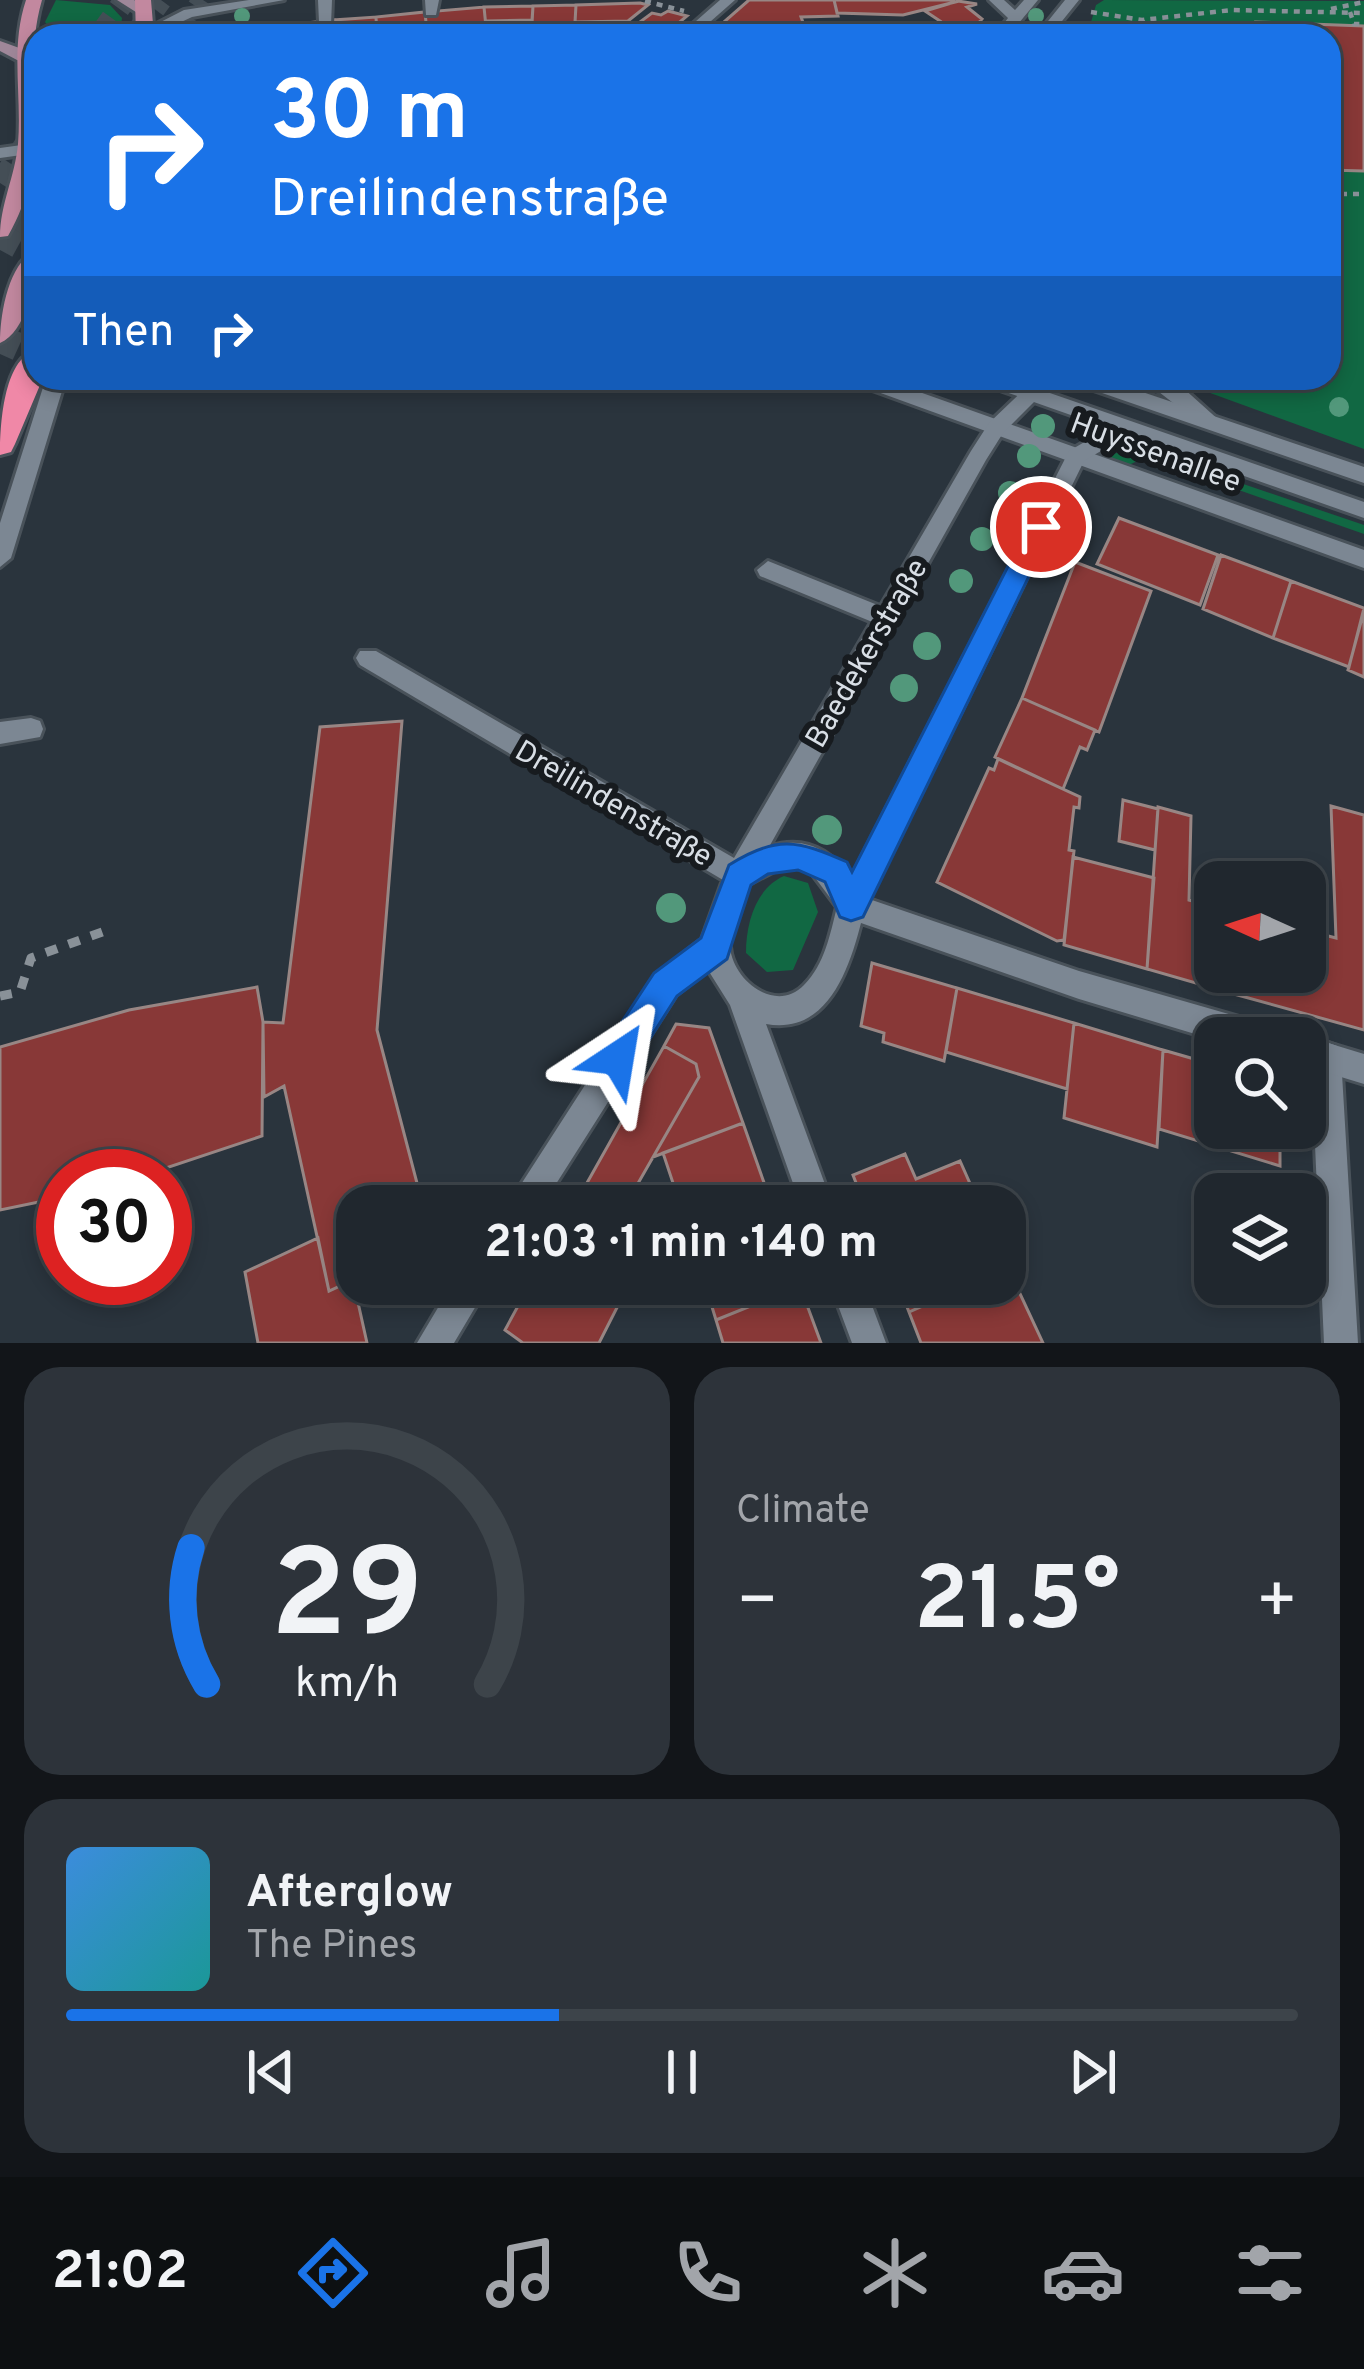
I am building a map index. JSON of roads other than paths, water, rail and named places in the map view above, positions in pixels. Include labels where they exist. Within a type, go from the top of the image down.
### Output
[{"type":"highway","points":[[0,444],[24,389]]},
{"type":"main road","points":[[124,0],[144,5]]},
{"type":"main road","points":[[3,218],[24,167]]},
{"type":"main road","points":[[0,335],[24,288]]},
{"type":"street","points":[[167,24],[189,13],[277,0]]},
{"type":"street","points":[[325,0],[326,22]]},
{"type":"street","points":[[700,24],[728,0]]},
{"type":"street","points":[[996,0],[1016,18]]},
{"type":"street","points":[[1011,24],[1031,0]]},
{"type":"street","points":[[0,558],[52,390]]},
{"type":"street","name":"Huyssenallee","points":[[893,390],[1364,559]]},
{"type":"street","name":"Baedekerstraße","points":[[716,947],[721,920],[740,875],[996,428],[1035,390]]},
{"type":"street","name":"Huyssenallee","points":[[1047,390],[1126,427],[1364,510]]},
{"type":"street","name":"Huyssenallee","points":[[1116,390],[1364,475]]},
{"type":"street","points":[[1173,390],[1211,422]]},
{"type":"street","points":[[536,1185],[665,985],[716,947],[725,983],[743,1000],[772,1010],[795,1008],[810,999],[834,966],[851,906],[1076,456],[1126,427]]},
{"type":"street","points":[[768,570],[887,619]]},
{"type":"street","name":"Dreilindenstraße","points":[[368,658],[740,875],[762,861],[799,855],[836,872],[851,906]]},
{"type":"street","points":[[0,733],[31,729]]},
{"type":"street","points":[[851,906],[1079,985],[1194,1019]]},
{"type":"street","points":[[743,1000],[809,1185]]},
{"type":"street","points":[[1326,1057],[1364,1069]]},
{"type":"street","points":[[1324,1149],[1341,1343]]},
{"type":"street","points":[[434,1343],[458,1305]]},
{"type":"street","points":[[855,1305],[869,1343]]},
{"type":"tunnel","points":[[108,24],[125,0]]},
{"type":"tunnel","points":[[143,24],[161,0]]},
{"type":"tunnel","points":[[187,24],[203,0]]},
{"type":"tunnel","points":[[0,183],[24,146]]},
{"type":"tunnel","points":[[10,231],[24,205]]},
{"type":"tunnel","points":[[0,250],[12,228]]},
{"type":"tunnel","points":[[0,354],[24,301]]}]
